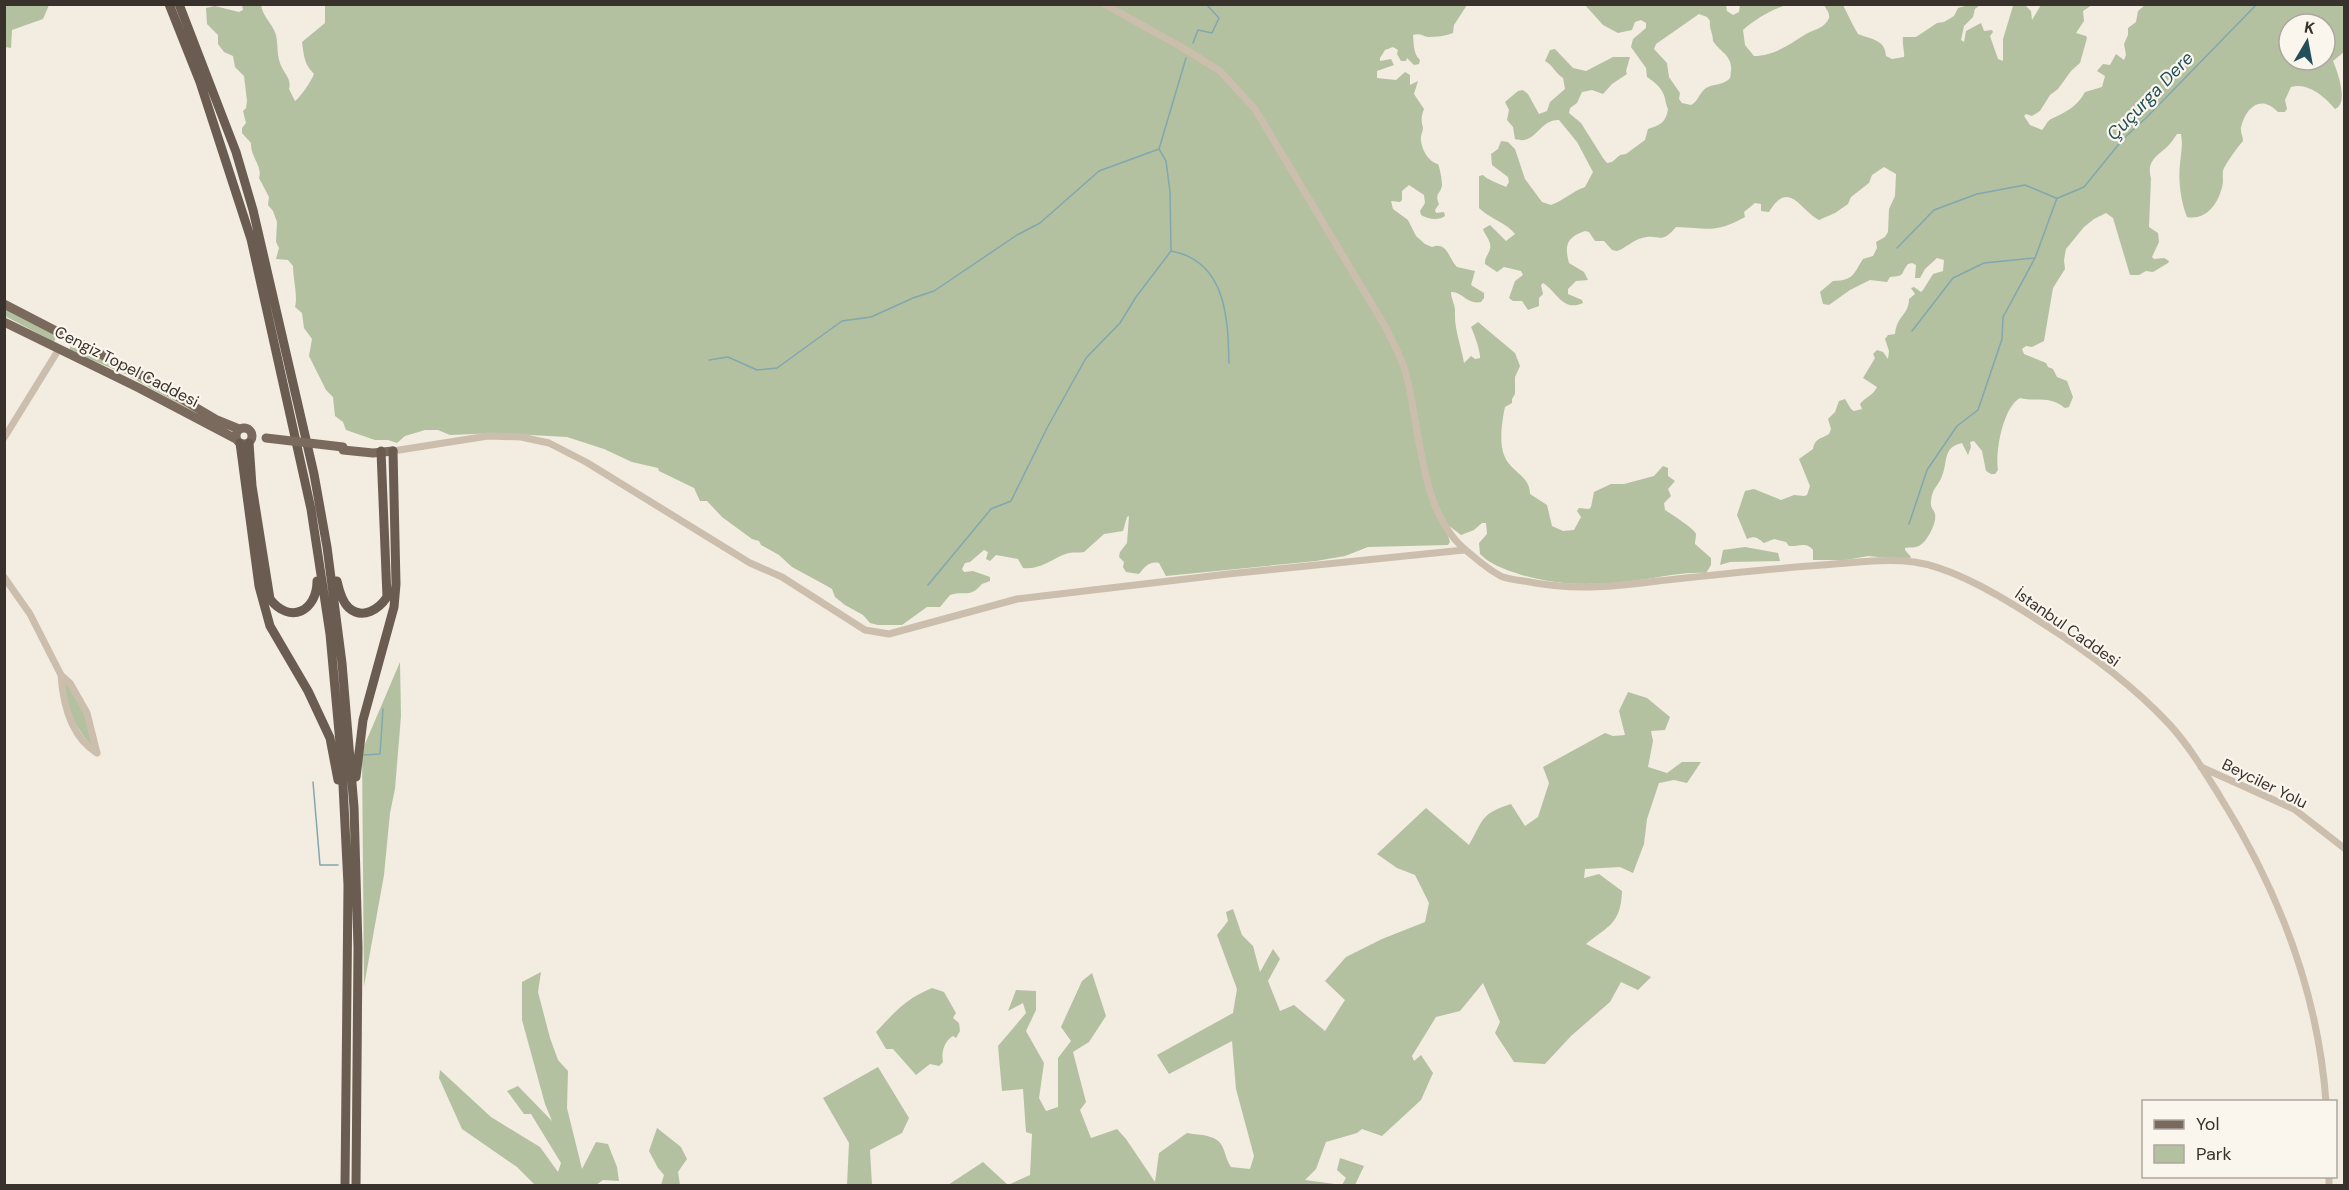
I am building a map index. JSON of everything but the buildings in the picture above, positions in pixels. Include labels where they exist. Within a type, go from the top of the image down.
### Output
[{"type":"highway","points":[[170,4],[203,92],[251,239],[311,509],[322,548],[347,607],[355,612],[374,612],[387,597],[381,451]]},
{"type":"highway","points":[[178,4],[236,152],[254,210],[311,464],[322,548],[342,765],[348,885],[345,1185]]},
{"type":"highway","points":[[244,438],[267,590],[270,599],[282,610],[297,613],[307,609],[314,601],[322,548]]},
{"type":"highway","points":[[244,438],[259,586],[270,626],[308,691],[330,738],[343,806]]},
{"type":"highway","points":[[354,807],[358,744],[394,607],[396,584],[393,450]]},
{"type":"highway","points":[[322,548],[342,663],[354,807],[358,948],[356,1185]]},
{"type":"main road","points":[[4,304],[66,335],[217,420],[244,438],[343,448],[393,450]]},
{"type":"main road","name":"Cengiz Topel Caddesi","points":[[4,322],[244,438]]},
{"type":"main road","points":[[59,349],[68,345],[66,335]]},
{"type":"street","name":"İstanbul Caddesi","points":[[1104,4],[1220,71],[1255,110],[1398,351],[1406,373],[1424,471],[1441,519],[1464,550],[1503,577],[1540,585],[1592,589],[1745,571],[1888,561],[1916,562],[1939,568],[1996,594],[2065,637],[2129,687],[2171,726],[2201,767],[2244,834],[2279,908],[2301,963],[2324,1064],[2326,1100]]},
{"type":"street","points":[[4,438],[59,349]]},
{"type":"street","points":[[393,450],[488,436],[520,437],[549,443],[586,462],[750,563],[782,578],[865,630],[889,634],[1017,599],[1228,574],[1464,550]]},
{"type":"street","points":[[4,577],[30,614],[61,675],[64,699],[72,725],[91,749],[97,753],[87,713],[70,683],[61,675]]},
{"type":"street","name":"Beyciler Yolu","points":[[2201,767],[2294,810],[2344,848]]},
{"type":"green space","points":[[5,4],[49,4],[43,19],[12,30],[11,48],[5,47]]},
{"type":"green space","points":[[242,5],[261,5],[276,34],[281,67],[288,79],[289,89],[295,101],[306,89],[314,74],[306,63],[302,42],[325,23],[325,5],[1467,5],[1454,25],[1453,33],[1435,37],[1413,35],[1419,64],[1414,65],[1407,58],[1406,61],[1401,61],[1397,54],[1398,50],[1393,47],[1385,50],[1380,58],[1380,61],[1391,59],[1394,65],[1377,71],[1377,78],[1396,80],[1405,72],[1410,75],[1410,85],[1418,81],[1414,94],[1424,109],[1422,145],[1425,154],[1438,164],[1441,177],[1442,185],[1437,196],[1439,204],[1435,210],[1436,213],[1444,212],[1445,216],[1433,219],[1421,215],[1420,211],[1425,203],[1424,195],[1409,185],[1402,191],[1400,202],[1391,201],[1393,209],[1408,220],[1416,236],[1425,244],[1432,247],[1441,246],[1457,267],[1475,271],[1471,285],[1484,293],[1481,302],[1472,302],[1451,292],[1464,363],[1471,356],[1475,359],[1480,358],[1471,327],[1478,322],[1515,353],[1520,366],[1515,377],[1515,394],[1512,403],[1505,407],[1502,450],[1507,461],[1527,482],[1530,494],[1547,505],[1552,526],[1563,531],[1574,530],[1581,517],[1577,511],[1579,508],[1589,509],[1591,507],[1594,492],[1611,484],[1624,484],[1654,476],[1663,466],[1668,468],[1668,476],[1675,481],[1668,489],[1671,496],[1664,503],[1665,510],[1695,532],[1695,544],[1711,558],[1711,565],[1706,573],[1631,581],[1581,584],[1548,581],[1506,570],[1484,558],[1480,554],[1479,543],[1487,534],[1486,523],[1482,523],[1474,530],[1461,535],[1448,525],[1446,530],[1450,542],[1448,545],[1368,547],[1345,556],[1316,561],[1166,576],[1159,563],[1152,563],[1139,574],[1126,572],[1123,567],[1124,562],[1119,557],[1127,543],[1129,516],[1123,531],[1104,534],[1084,552],[1069,553],[1036,567],[1023,568],[1018,559],[996,555],[990,561],[986,559],[988,552],[984,550],[970,562],[965,563],[962,569],[964,572],[973,571],[990,577],[990,581],[970,593],[950,595],[940,607],[927,607],[902,625],[878,625],[870,623],[863,615],[845,605],[835,597],[832,589],[792,567],[779,555],[761,545],[759,541],[752,539],[722,517],[707,501],[700,501],[694,488],[659,471],[658,468],[632,462],[604,449],[567,437],[497,433],[450,435],[438,430],[425,430],[405,436],[397,443],[375,440],[346,430],[343,422],[335,416],[333,397],[326,390],[309,356],[312,339],[304,328],[302,313],[295,307],[293,266],[288,260],[276,259],[279,248],[276,242],[277,222],[268,205],[269,197],[259,178],[260,174],[251,143],[242,133],[242,128],[246,123],[243,111],[247,101],[244,76],[235,67],[233,56],[224,52],[218,44],[218,35],[207,24],[206,8],[215,6],[239,12],[243,10]]},
{"type":"green space","points":[[1585,5],[1726,5],[1727,11],[1733,15],[1739,12],[1740,5],[1787,5],[1763,15],[1743,30],[1745,45],[1754,56],[1781,49],[1825,24],[1829,16],[1824,5],[1843,5],[1858,34],[1880,43],[1886,56],[1892,59],[1904,57],[1903,37],[1916,37],[1937,23],[1954,16],[1958,8],[1980,5],[1964,26],[1961,40],[1964,42],[1966,31],[1981,23],[1984,31],[1992,30],[1990,36],[1998,59],[2003,61],[2003,39],[2013,6],[2025,5],[2031,11],[2032,20],[2041,5],[2092,5],[2083,11],[2084,21],[2076,33],[2087,38],[2080,63],[2050,95],[2040,111],[2032,116],[2026,114],[2024,116],[2030,125],[2042,130],[2050,120],[2075,105],[2085,92],[2102,87],[2105,76],[2097,71],[2103,64],[2110,65],[2116,54],[2124,60],[2126,55],[2124,44],[2128,28],[2136,22],[2138,11],[2145,5],[2344,5],[2344,52],[2337,58],[2337,12],[2277,12],[2277,72],[2337,72],[2342,95],[2339,106],[2335,109],[2316,92],[2297,86],[2291,87],[2285,100],[2287,109],[2285,112],[2278,112],[2266,104],[2255,105],[2250,109],[2241,127],[2243,141],[2223,170],[2223,182],[2216,203],[2201,216],[2187,217],[2179,177],[2182,138],[2181,134],[2177,134],[2154,159],[2150,167],[2149,227],[2158,233],[2159,242],[2152,257],[2154,259],[2164,258],[2169,261],[2168,263],[2153,272],[2146,271],[2139,275],[2130,275],[2113,218],[2106,213],[2094,219],[2084,227],[2066,249],[2065,269],[2053,288],[2044,341],[2022,349],[2024,354],[2046,363],[2057,377],[2067,381],[2073,397],[2069,407],[2065,408],[2054,402],[2020,398],[2014,403],[2002,431],[1998,452],[1998,470],[1995,474],[1986,471],[1982,451],[1974,441],[1970,442],[1968,455],[1962,443],[1951,448],[1932,497],[1931,505],[1935,514],[1933,527],[1922,544],[1905,548],[1911,557],[1908,560],[1868,556],[1846,560],[1813,560],[1813,550],[1808,546],[1789,546],[1786,542],[1774,539],[1764,543],[1752,537],[1747,539],[1737,515],[1745,491],[1754,489],[1781,500],[1794,495],[1807,495],[1810,486],[1799,459],[1813,449],[1817,441],[1829,434],[1831,429],[1828,419],[1835,412],[1839,401],[1845,399],[1854,411],[1862,409],[1860,404],[1877,387],[1863,378],[1875,358],[1873,354],[1877,350],[1883,352],[1888,359],[1889,351],[1885,339],[1888,335],[1895,334],[1898,323],[1907,309],[1909,299],[1915,294],[1911,288],[1914,287],[1921,292],[1933,274],[1943,271],[1944,260],[1937,258],[1925,269],[1920,278],[1915,278],[1916,265],[1908,264],[1901,275],[1890,277],[1887,282],[1870,280],[1850,290],[1829,305],[1823,304],[1820,292],[1833,281],[1850,278],[1863,259],[1873,256],[1877,248],[1876,242],[1885,237],[1888,232],[1889,209],[1895,196],[1896,174],[1884,167],[1872,175],[1869,183],[1851,197],[1848,204],[1819,220],[1788,197],[1776,202],[1769,212],[1761,211],[1761,204],[1755,203],[1744,212],[1745,217],[1726,226],[1711,229],[1676,227],[1663,238],[1642,238],[1617,251],[1612,250],[1604,241],[1595,241],[1589,232],[1585,231],[1574,236],[1568,242],[1567,247],[1569,263],[1584,272],[1588,280],[1576,281],[1568,289],[1568,294],[1582,300],[1583,303],[1570,305],[1566,303],[1543,283],[1541,285],[1543,294],[1539,298],[1539,306],[1528,310],[1522,301],[1513,301],[1509,298],[1515,281],[1523,275],[1521,271],[1504,267],[1497,272],[1485,264],[1490,246],[1483,229],[1490,225],[1506,241],[1515,234],[1507,226],[1479,208],[1479,176],[1483,175],[1506,187],[1509,182],[1508,177],[1492,165],[1491,154],[1498,149],[1501,141],[1508,142],[1515,149],[1525,179],[1542,202],[1551,205],[1585,187],[1593,172],[1577,142],[1559,120],[1547,124],[1528,139],[1515,139],[1513,127],[1507,120],[1509,110],[1505,102],[1518,91],[1523,90],[1528,94],[1539,114],[1547,111],[1550,102],[1565,89],[1563,78],[1545,61],[1550,50],[1555,49],[1573,68],[1586,71],[1613,57],[1630,57],[1627,74],[1612,84],[1603,94],[1592,90],[1582,92],[1569,113],[1581,123],[1607,163],[1626,154],[1645,140],[1648,129],[1662,122],[1668,109],[1662,90],[1647,77],[1646,68],[1631,47],[1633,39],[1646,28],[1646,23],[1641,20],[1635,22],[1632,30],[1618,33],[1603,25]],"holes":[[[1699,14],[1710,21],[1713,41],[1730,62],[1731,76],[1726,82],[1706,88],[1691,105],[1682,103],[1679,99],[1680,93],[1669,77],[1667,63],[1654,49],[1656,44]]]},
{"type":"green space","points":[[4,308],[57,335],[54,342],[5,316]]},
{"type":"green space","points":[[72,343],[111,363],[208,420],[125,374],[69,350]]},
{"type":"green space","points":[[1745,547],[1778,553],[1780,561],[1730,562],[1720,565],[1723,550]]},
{"type":"green space","points":[[400,662],[401,716],[395,789],[390,813],[384,875],[364,986],[362,751]]},
{"type":"green space","points":[[64,680],[88,717],[94,749],[72,718]]},
{"type":"green space","points":[[1628,692],[1647,698],[1670,717],[1665,730],[1651,731],[1653,741],[1648,767],[1667,773],[1682,762],[1701,762],[1687,783],[1674,780],[1659,783],[1647,819],[1644,844],[1633,873],[1620,867],[1585,869],[1584,878],[1599,874],[1622,891],[1616,918],[1586,944],[1651,977],[1638,990],[1621,982],[1610,1002],[1571,1036],[1545,1064],[1514,1062],[1495,1033],[1500,1022],[1483,983],[1460,1011],[1436,1017],[1412,1056],[1414,1061],[1421,1055],[1433,1073],[1421,1100],[1382,1136],[1362,1129],[1357,1133],[1326,1142],[1316,1169],[1305,1180],[1342,1185],[1008,1185],[1030,1175],[1032,1134],[1026,1132],[1023,1089],[1002,1091],[998,1046],[1026,1013],[1023,1003],[1008,1011],[1016,990],[1036,991],[1036,1010],[1026,1031],[1044,1063],[1039,1098],[1046,1111],[1058,1107],[1058,1058],[1071,1041],[1061,1027],[1082,981],[1092,973],[1106,1016],[1089,1042],[1073,1052],[1086,1102],[1080,1110],[1091,1138],[1117,1129],[1155,1182],[1159,1153],[1187,1133],[1214,1138],[1224,1149],[1231,1167],[1250,1169],[1254,1156],[1236,1089],[1232,1041],[1169,1074],[1157,1055],[1233,1013],[1237,989],[1217,935],[1228,921],[1226,912],[1233,909],[1242,935],[1253,946],[1260,972],[1273,949],[1280,959],[1268,981],[1280,1011],[1294,1005],[1325,1031],[1345,1000],[1325,981],[1346,957],[1382,939],[1425,922],[1429,903],[1415,875],[1397,868],[1377,854],[1426,808],[1469,845],[1488,815],[1511,804],[1525,826],[1538,817],[1549,783],[1543,767],[1605,733],[1613,736],[1625,735],[1619,711]]},
{"type":"green space","points":[[541,972],[538,992],[558,1060],[568,1071],[567,1108],[582,1169],[596,1142],[608,1144],[617,1167],[619,1181],[603,1180],[596,1185],[535,1185],[517,1167],[462,1129],[439,1078],[440,1070],[491,1117],[540,1147],[558,1172],[561,1163],[531,1114],[524,1114],[507,1091],[518,1086],[552,1121],[545,1104],[522,1020],[522,982]]},
{"type":"green space","points":[[932,988],[944,992],[956,1013],[953,1018],[959,1023],[960,1031],[956,1038],[953,1036],[945,1044],[943,1062],[939,1066],[930,1064],[916,1075],[893,1049],[886,1049],[876,1032],[907,1001]]},
{"type":"green space","points":[[878,1067],[909,1118],[902,1133],[870,1150],[872,1185],[847,1185],[849,1143],[823,1098]]},
{"type":"green space","points":[[657,1128],[681,1147],[687,1159],[678,1172],[680,1185],[661,1185],[664,1175],[649,1151]]},
{"type":"green space","points":[[1340,1158],[1364,1166],[1355,1185],[1342,1185],[1346,1178],[1337,1170]]},
{"type":"green space","points":[[983,1162],[1008,1185],[948,1185]]},
{"type":"waterway","points":[[1193,43],[1198,30],[1212,33],[1219,18],[1206,4]]},
{"type":"waterway","name":"Çuçurga Dere","points":[[2058,198],[2084,187],[2123,139],[2257,4]]},
{"type":"waterway","points":[[709,360],[728,357],[757,370],[777,368],[842,321],[871,317],[934,291],[1017,235],[1040,223],[1099,171],[1159,149],[1186,58]]},
{"type":"waterway","points":[[928,585],[991,509],[1011,501],[1047,428],[1086,358],[1120,323],[1136,297],[1171,251],[1170,192],[1166,161],[1159,149]]},
{"type":"waterway","points":[[1897,248],[1934,210],[1977,194],[2025,185],[2056,198]]},
{"type":"waterway","points":[[1909,524],[1927,470],[1957,426],[1978,410],[2002,339],[2003,317],[2035,258],[2057,198]]},
{"type":"waterway","points":[[1171,251],[1189,257],[1203,266],[1213,279],[1225,310],[1229,363]]},
{"type":"waterway","points":[[1912,331],[1953,278],[1984,263],[2035,258]]},
{"type":"waterway","points":[[364,755],[380,754],[383,709]]},
{"type":"waterway","points":[[313,782],[320,865],[338,865]]}]
